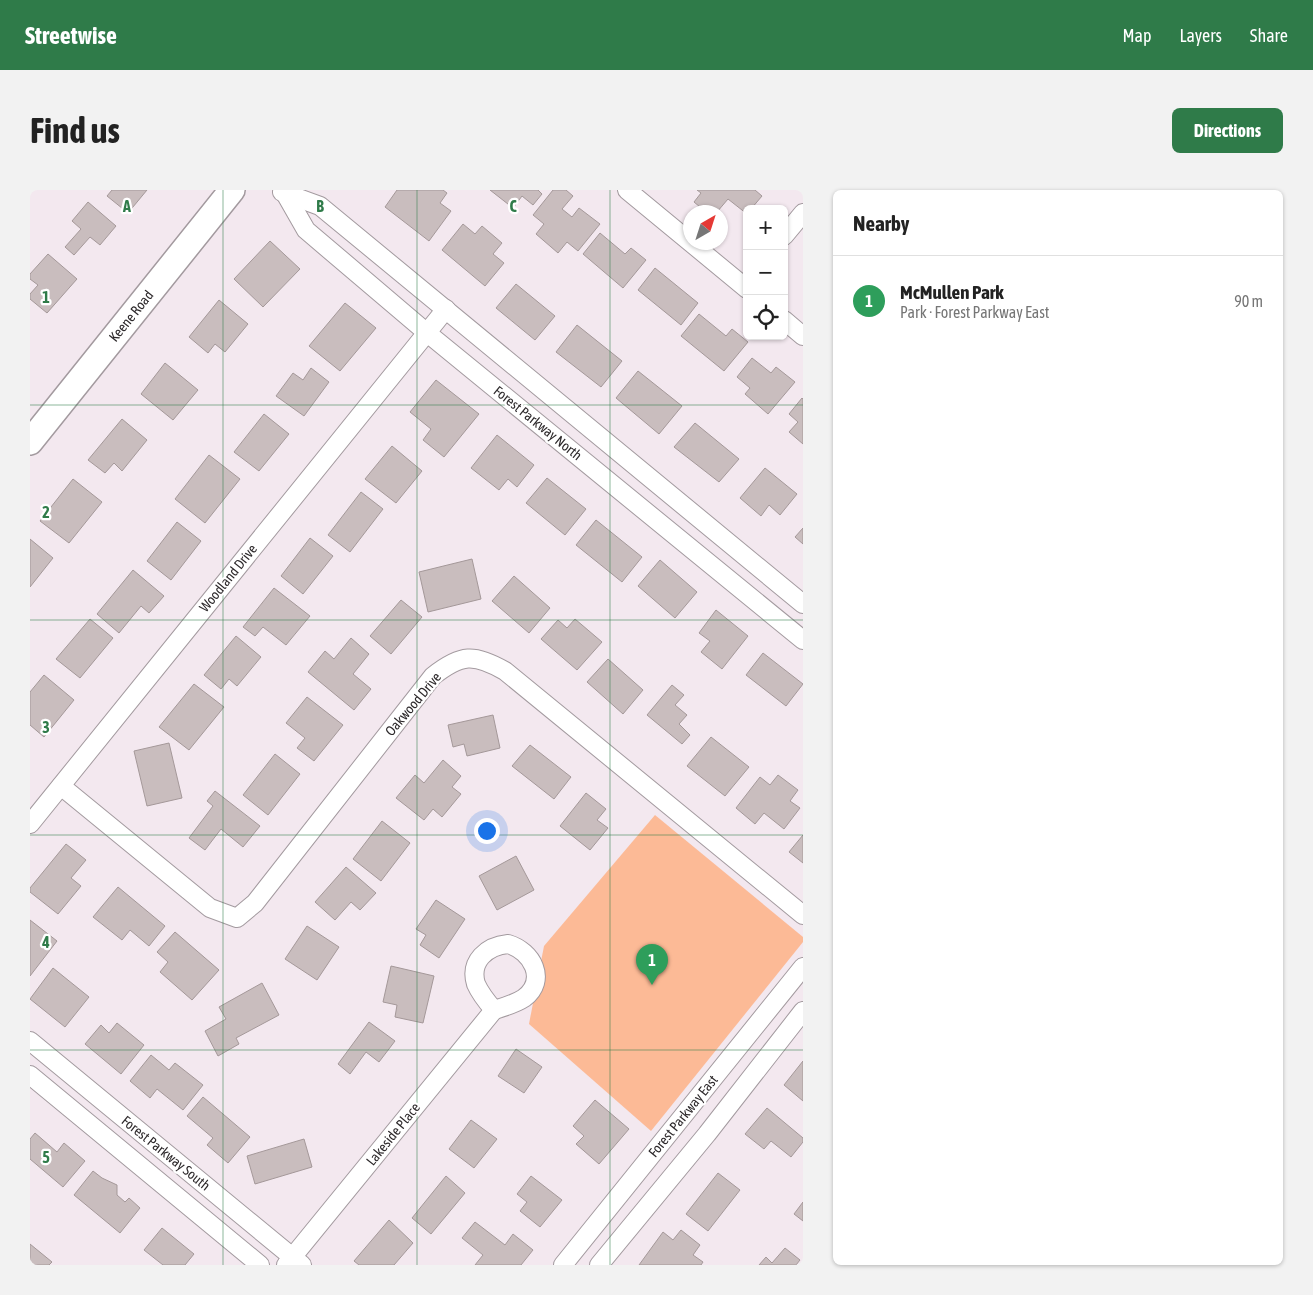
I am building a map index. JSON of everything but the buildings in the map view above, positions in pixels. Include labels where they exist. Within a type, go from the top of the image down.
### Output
[{"type":"main road","name":"Keene Road","points":[[30,442],[232,190]]},
{"type":"street","points":[[626,190],[743,285]]},
{"type":"street","name":"Forest Parkway North","points":[[283,192],[320,206],[803,604]]},
{"type":"street","name":"Forest Parkway North","points":[[283,192],[306,230],[426,332],[803,640]]},
{"type":"street","points":[[788,231],[803,213]]},
{"type":"street","name":"Woodland Drive","points":[[30,824],[446,309]]},
{"type":"street","points":[[788,323],[803,336]]},
{"type":"street","name":"Oakwood Drive","points":[[61,786],[210,908],[237,918],[255,903],[433,676],[449,664],[466,657],[486,660],[505,671],[803,915]]},
{"type":"street","name":"Forest Parkway East","points":[[563,1265],[803,967]]},
{"type":"street","name":"Lakeside Place","points":[[293,1262],[494,1010]]},
{"type":"street","points":[[599,1265],[707,1134],[803,1011]]},
{"type":"street","name":"Forest Parkway South","points":[[30,1041],[293,1262]]},
{"type":"street","name":"Forest Parkway South","points":[[30,1075],[260,1265]]},
{"type":"shaded area","points":[[655,815],[803,937],[803,942],[651,1131],[529,1024],[544,946]]},
{"type":"place","name":"McMullen Park","points":[[652,985]]}]
